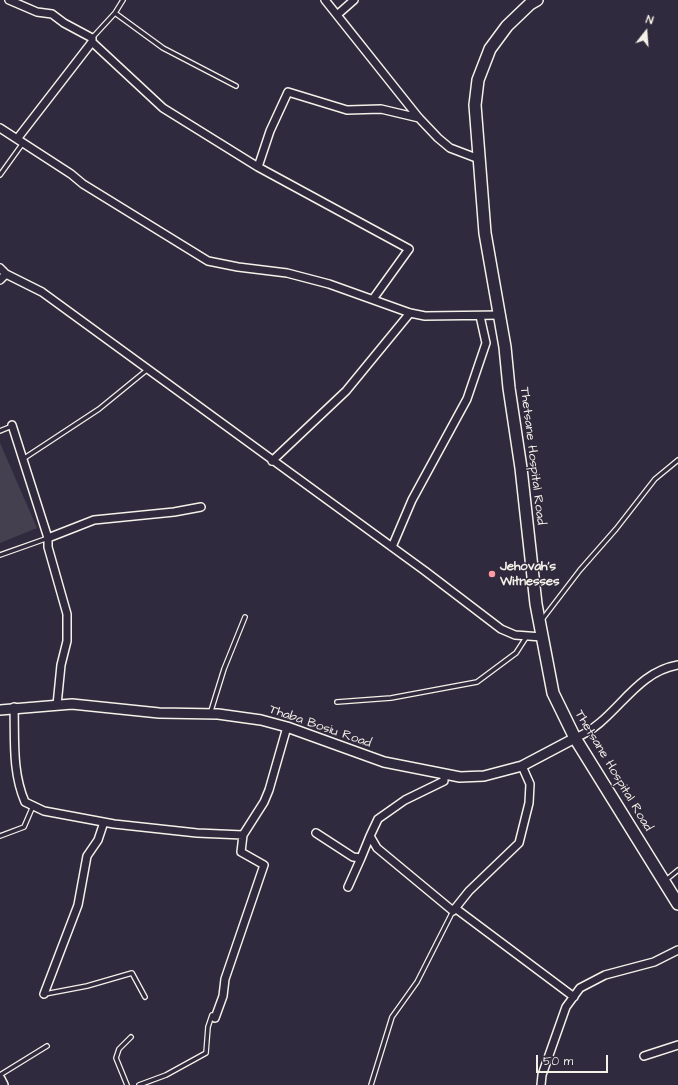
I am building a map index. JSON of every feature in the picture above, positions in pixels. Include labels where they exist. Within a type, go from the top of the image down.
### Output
[{"type":"main road","name":"Thetsane Hospital Road","points":[[537,0],[530,4],[507,26],[490,49],[478,80],[475,105],[486,233],[501,315],[539,623],[553,693],[575,738],[678,904]]},
{"type":"street","points":[[9,0],[37,12],[52,14],[92,40],[163,108],[258,167],[409,249],[373,299]]},
{"type":"street","points":[[325,0],[419,118],[438,138],[450,148],[479,159]]},
{"type":"street","points":[[336,15],[354,0]]},
{"type":"street","points":[[20,141],[92,40]]},
{"type":"street","points":[[258,167],[270,131],[288,92],[347,110],[381,109],[419,118]]},
{"type":"street","points":[[0,128],[71,174],[83,184],[208,260],[238,267],[288,273],[329,284],[425,316],[501,315]]},
{"type":"street","points":[[0,268],[6,274],[42,292],[392,547],[501,630],[515,634],[542,637]]},
{"type":"street","points":[[0,280],[6,274]]},
{"type":"street","points":[[272,461],[346,391],[410,312]]},
{"type":"street","points":[[392,547],[412,500],[467,400],[486,343],[480,316]]},
{"type":"street","points":[[12,426],[48,538],[50,556],[67,614],[67,641],[61,665],[57,705]]},
{"type":"street","points":[[48,538],[94,520],[174,512],[201,507]]},
{"type":"street","points":[[575,738],[588,733],[602,722],[628,693],[644,680],[665,668],[678,665]]},
{"type":"street","name":"Thaba Bosiu Road","points":[[0,710],[14,707],[72,704],[159,713],[210,714],[262,720],[287,727],[384,762],[460,777],[484,776],[522,766],[575,738]]},
{"type":"street","points":[[14,707],[14,757],[16,770],[20,790],[26,802],[33,806],[44,811],[104,822],[169,831],[243,835]]},
{"type":"street","points":[[214,1017],[223,996],[225,979],[264,866],[242,852],[243,835],[264,802],[287,727]]},
{"type":"street","points":[[454,909],[492,868],[520,843],[529,803],[530,784],[522,766]]},
{"type":"street","points":[[348,887],[378,819],[405,800],[444,781],[444,775]]},
{"type":"street","points":[[44,994],[78,905],[86,856],[98,840],[104,822]]},
{"type":"street","points":[[316,833],[353,857],[361,858]]},
{"type":"street","points":[[370,836],[377,848],[454,909],[574,997]]},
{"type":"street","points":[[541,1085],[542,1075],[566,1007],[580,988],[605,975],[654,962],[678,950]]},
{"type":"street","points":[[644,1056],[678,1045]]},
{"type":"street","points":[[0,1079],[3,1085]]},
{"type":"lane","points":[[92,40],[115,13],[123,0]]},
{"type":"lane","points":[[115,13],[163,48],[236,86]]},
{"type":"lane","points":[[0,175],[20,141]]},
{"type":"lane","points":[[23,458],[99,409],[148,369]]},
{"type":"lane","points":[[0,431],[12,426]]},
{"type":"lane","points":[[539,623],[580,570],[655,479],[678,460]]},
{"type":"lane","points":[[0,555],[48,538]]},
{"type":"lane","points":[[210,714],[224,669],[246,617]]},
{"type":"lane","points":[[337,702],[391,698],[477,682],[516,653],[527,635]]},
{"type":"lane","points":[[0,836],[24,827],[33,806]]},
{"type":"lane","points":[[663,882],[678,870]]},
{"type":"lane","points":[[371,1085],[392,1017],[417,982],[454,909]]},
{"type":"lane","points":[[44,994],[87,986],[132,973],[145,997]]},
{"type":"lane","points":[[139,1085],[166,1075],[206,1053],[208,1027],[214,1017]]},
{"type":"lane","points":[[126,1085],[116,1058],[119,1049],[131,1037]]},
{"type":"lane","points":[[0,1075],[48,1046]]},
{"type":"shaded area","points":[[0,443],[37,528],[0,543]]},
{"type":"place","name":"Jehovah's Witnesses","points":[[492,574]]}]
